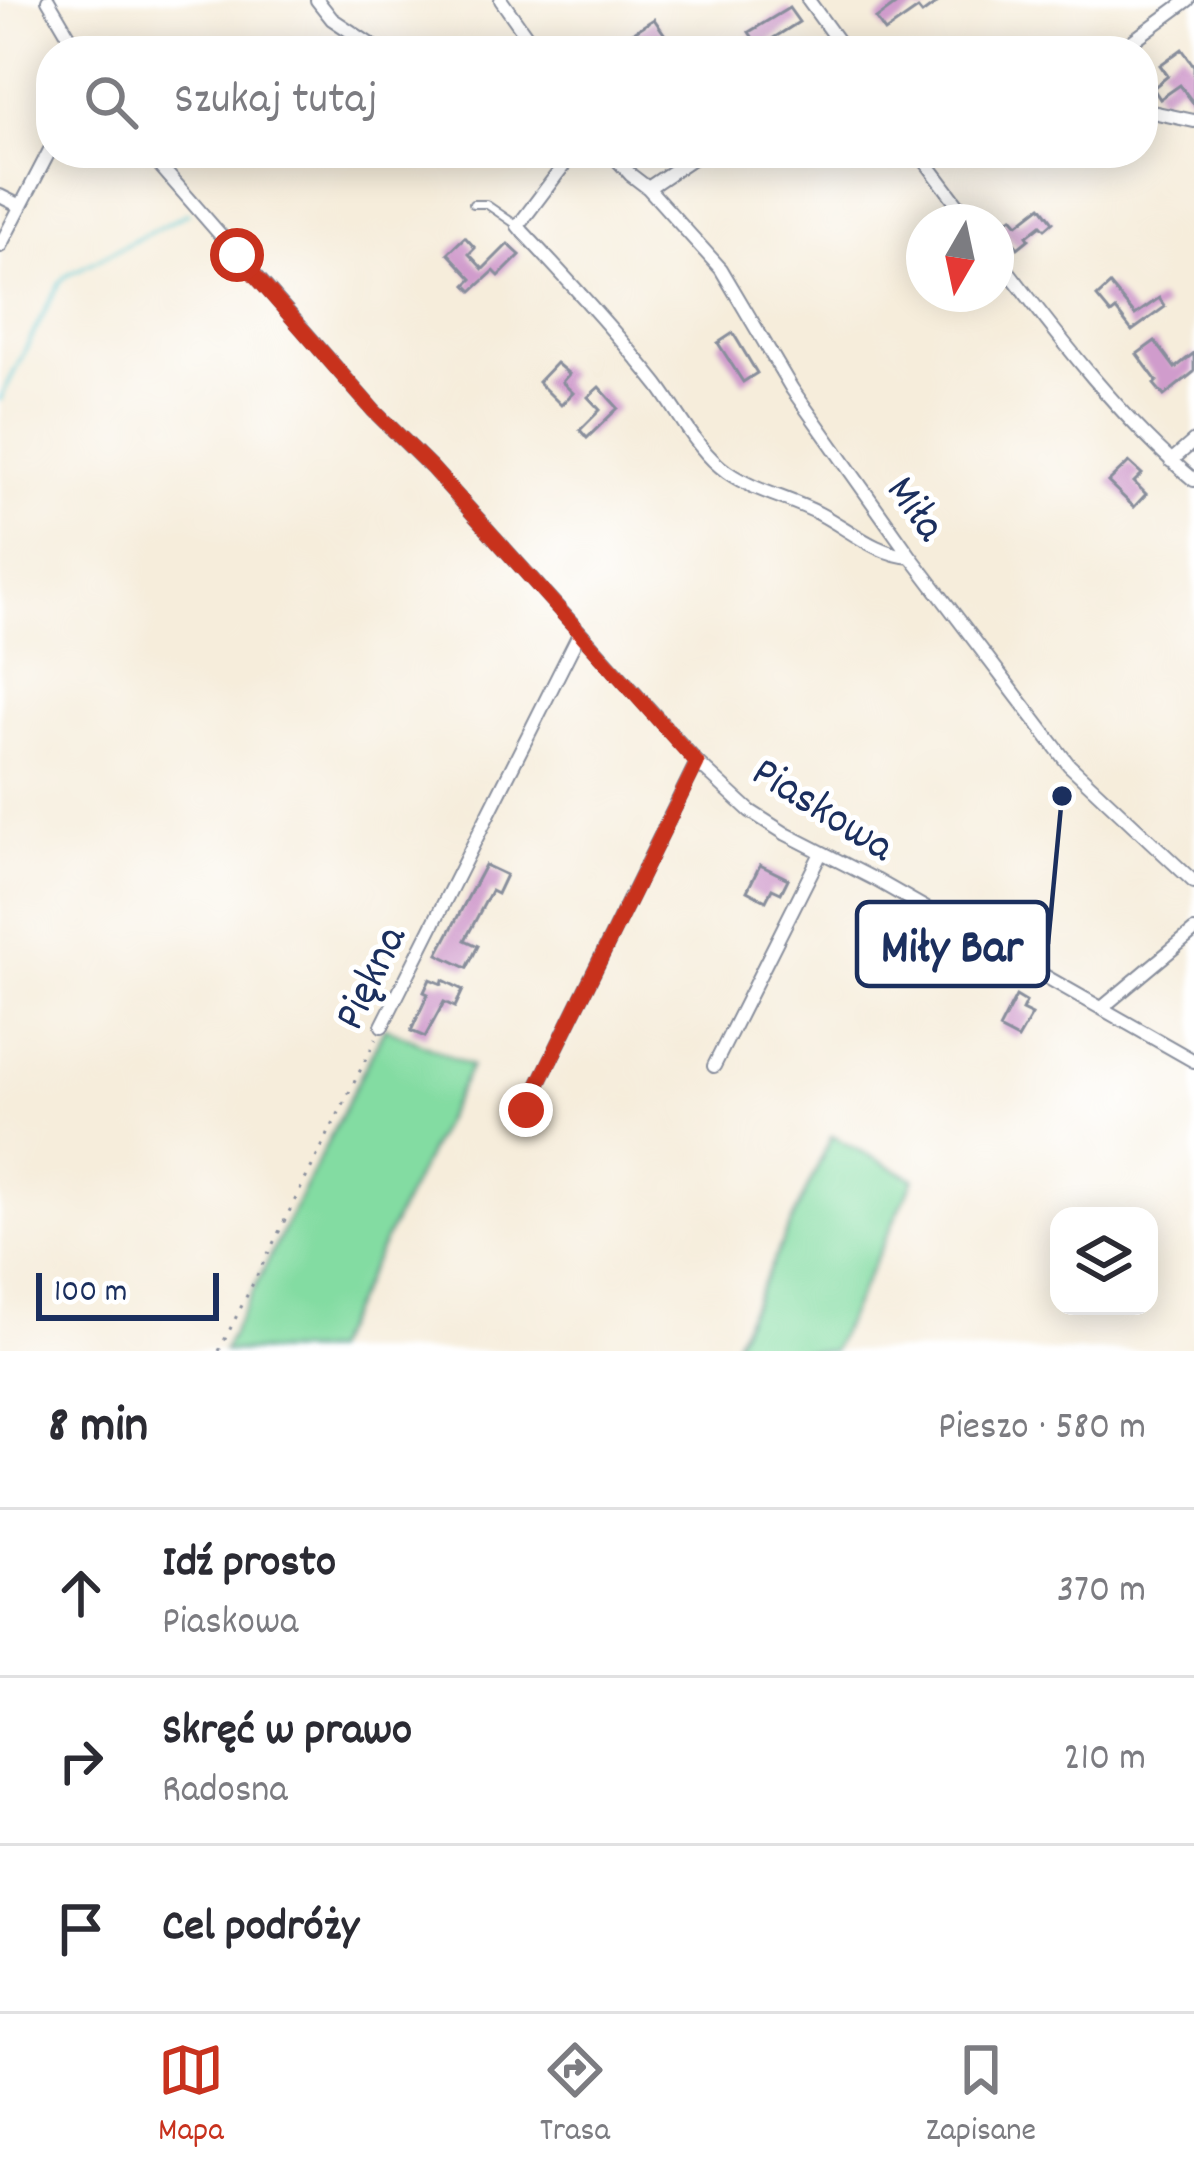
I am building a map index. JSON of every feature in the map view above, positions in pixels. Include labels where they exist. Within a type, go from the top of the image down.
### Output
[{"type":"street","points":[[47,0],[69,36]]},
{"type":"street","points":[[317,0],[332,19],[358,36]]},
{"type":"street","points":[[501,0],[526,36]]},
{"type":"street","points":[[808,0],[834,36]]},
{"type":"street","points":[[1139,36],[1188,0]]},
{"type":"street","points":[[1158,113],[1194,121]]},
{"type":"street","points":[[0,246],[40,168]]},
{"type":"street","name":"Piaskowa","points":[[162,168],[374,411],[432,468],[697,763],[750,811],[1194,1061]]},
{"type":"street","points":[[562,168],[518,226],[596,310],[704,450],[724,471],[817,512],[890,556],[911,557]]},
{"type":"street","name":"Miła","points":[[625,168],[722,269],[792,389],[911,557],[1070,765],[1192,878]]},
{"type":"street","points":[[648,188],[678,168]]},
{"type":"street","points":[[930,168],[957,204]]},
{"type":"street","points":[[0,196],[20,206]]},
{"type":"street","points":[[1014,277],[1081,361],[1194,480]]},
{"type":"street","points":[[1171,461],[1194,441]]},
{"type":"street","name":"Piękna","points":[[382,1026],[579,634]]},
{"type":"street","points":[[526,1110],[697,763]]},
{"type":"street","points":[[714,1066],[821,853]]},
{"type":"street","points":[[1103,1007],[1194,931]]},
{"type":"lane","points":[[473,204],[485,204],[518,226]]},
{"type":"path","name":"Piękna","points":[[219,1351],[382,1026]]},
{"type":"green space","points":[[385,1027],[471,1066],[330,1351],[223,1351]]},
{"type":"green space","points":[[832,1136],[914,1179],[832,1351],[731,1351]]},
{"type":"building","points":[[902,0],[941,0],[885,32],[876,19]]},
{"type":"building","points":[[789,8],[799,22],[777,36],[749,32]]},
{"type":"building","points":[[654,19],[666,36],[637,36],[634,32]]},
{"type":"building","points":[[1182,49],[1194,66],[1194,104],[1180,85],[1160,99],[1158,84],[1168,76],[1160,65]]},
{"type":"building","points":[[1041,206],[1053,222],[1045,229],[1041,225],[1018,248],[1014,219],[1018,224]]},
{"type":"building","points":[[465,237],[475,248],[469,254],[483,269],[508,244],[520,255],[499,276],[494,271],[472,291],[466,285],[472,279],[448,253]]},
{"type":"building","points":[[1110,285],[1135,315],[1159,298],[1165,307],[1132,331],[1116,310],[1111,314],[1097,297]]},
{"type":"building","points":[[733,333],[757,373],[743,382],[718,343]]},
{"type":"building","points":[[1155,341],[1175,368],[1194,353],[1194,372],[1164,396],[1137,354]]},
{"type":"building","points":[[556,363],[569,374],[562,382],[573,393],[561,405],[538,382]]},
{"type":"building","points":[[599,387],[618,408],[587,438],[580,430],[600,410],[588,397]]},
{"type":"building","points":[[1129,462],[1142,474],[1134,482],[1146,494],[1134,507],[1108,482]]},
{"type":"building","points":[[485,865],[506,875],[497,894],[491,891],[465,940],[478,946],[467,968],[438,954]]},
{"type":"building","points":[[760,865],[788,879],[781,893],[772,889],[766,901],[747,891]]},
{"type":"building","points":[[430,979],[463,990],[455,1007],[444,1002],[425,1037],[411,1031]]},
{"type":"building","points":[[1016,996],[1026,1002],[1022,1010],[1032,1015],[1018,1039],[999,1029]]},
{"type":"waterway","points":[[0,400],[66,276],[188,213]]},
{"type":"place","name":"Miły Bar","points":[[1062,796]]},
{"type":"route","points":[[237,255],[697,763],[526,1110]]}]
